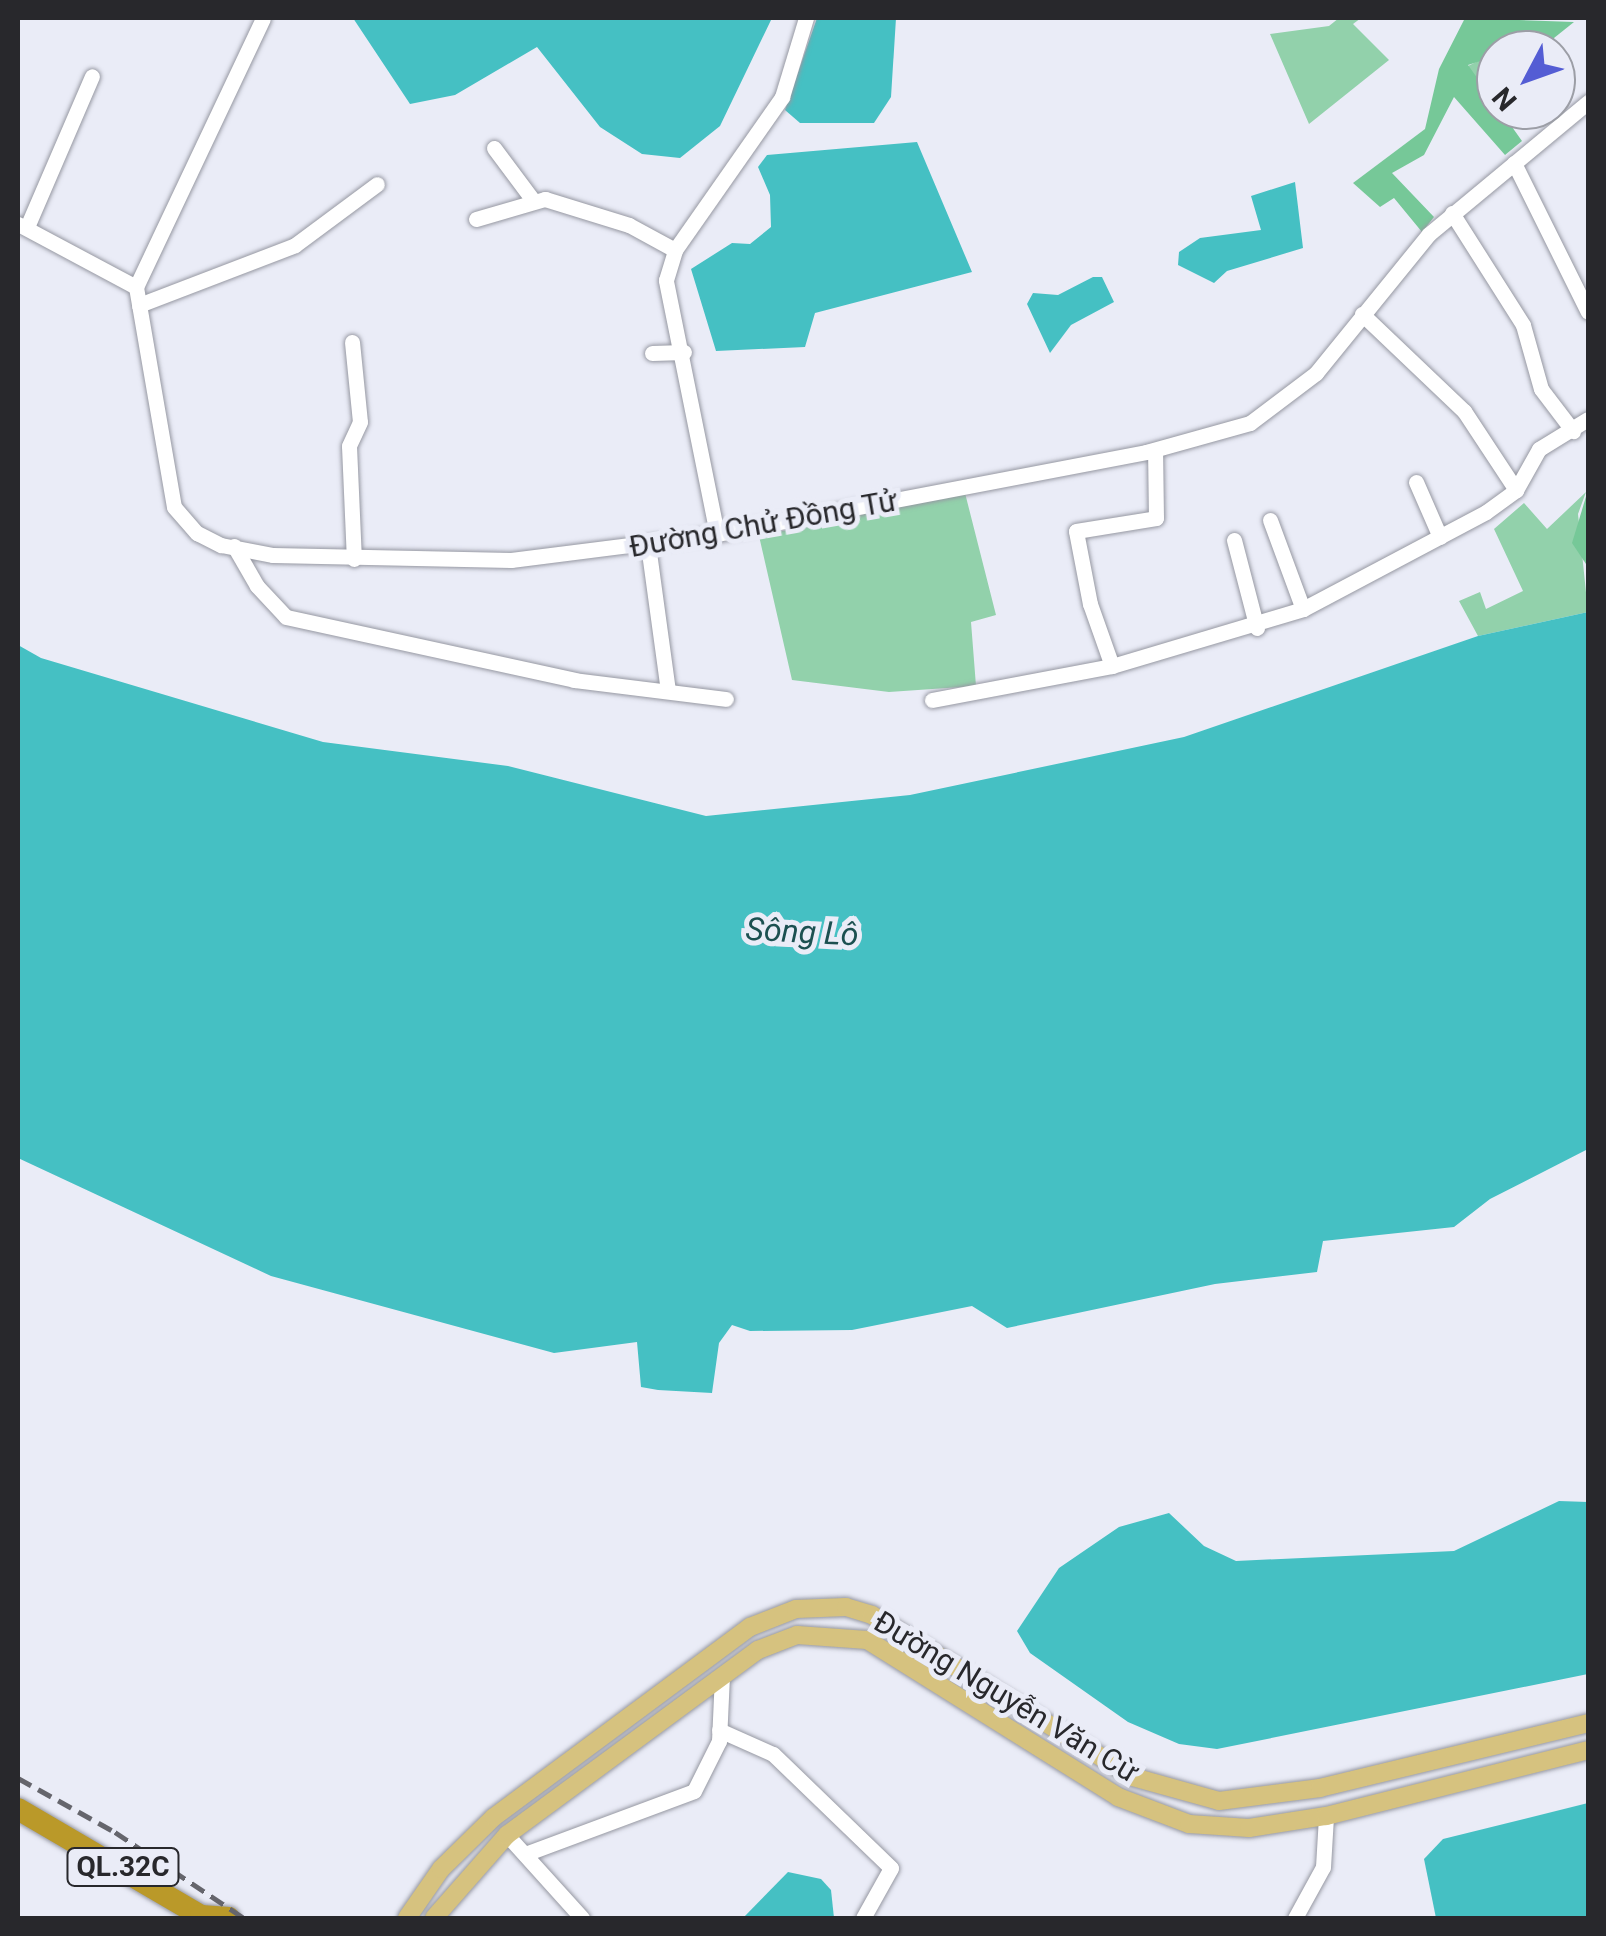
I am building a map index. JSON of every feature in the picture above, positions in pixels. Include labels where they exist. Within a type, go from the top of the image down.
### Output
[{"type":"highway","name":"QL.32C","points":[[18,1809],[204,1917],[229,1918]]},
{"type":"main road","name":"Đường Nguyễn Văn Cừ","points":[[407,1918],[462,1846],[592,1742],[750,1627],[822,1606],[872,1614],[1133,1777],[1189,1797],[1246,1801],[1302,1791],[1588,1723]]},
{"type":"main road","name":"Đường Nguyễn Văn Cừ","points":[[434,1918],[507,1835],[722,1676],[773,1644],[842,1634],[896,1656],[1151,1813],[1218,1828],[1326,1816],[1588,1750]]},
{"type":"main road","points":[[592,1742],[606,1760]]},
{"type":"street","points":[[92,76],[22,226],[136,287],[263,18]]},
{"type":"street","points":[[717,534],[684,352],[666,280],[675,250],[782,97],[806,18]]},
{"type":"street","name":"Đường Chử Đồng Tử","points":[[136,287],[174,506],[207,540],[354,558],[511,560],[648,544],[1154,450],[1264,417],[1316,372],[1452,213],[1588,102]]},
{"type":"street","points":[[494,148],[532,199]]},
{"type":"street","points":[[1514,163],[1588,312]]},
{"type":"street","points":[[139,304],[295,244],[377,184]]},
{"type":"street","points":[[476,219],[532,199],[629,225],[675,250]]},
{"type":"street","points":[[1452,213],[1523,325],[1541,389],[1573,431]]},
{"type":"street","points":[[1362,314],[1464,411],[1516,490]]},
{"type":"street","points":[[352,342],[360,422],[349,446],[354,558]]},
{"type":"street","points":[[652,353],[684,352]]},
{"type":"street","points":[[932,700],[1112,666],[1257,628],[1303,610],[1440,538],[1516,490],[1539,449],[1588,419]]},
{"type":"street","points":[[1112,666],[1090,604],[1076,530],[1156,518],[1154,450]]},
{"type":"street","points":[[1416,482],[1440,538]]},
{"type":"street","points":[[1270,520],[1303,610]]},
{"type":"street","points":[[1234,540],[1257,628]]},
{"type":"street","points":[[648,544],[668,691]]},
{"type":"street","points":[[234,546],[257,586],[286,617],[574,680],[726,699]]},
{"type":"street","points":[[525,1854],[694,1791],[714,1759],[722,1676]]},
{"type":"street","points":[[719,1730],[773,1754],[890,1868],[864,1918]]},
{"type":"street","points":[[1295,1918],[1323,1867],[1326,1816]]},
{"type":"street","points":[[507,1835],[582,1918]]},
{"type":"green space","points":[[1339,18],[1361,18],[1353,24],[1389,60],[1309,124],[1270,34],[1329,26]]},
{"type":"green space","points":[[1465,18],[1574,22],[1564,30],[1476,30],[1476,62],[1468,65],[1476,76],[1476,122],[1454,97],[1424,155],[1392,173],[1434,217],[1422,232],[1394,198],[1380,207],[1353,183],[1425,129],[1439,69]]},
{"type":"green space","points":[[1476,62],[1476,80],[1468,66]]},
{"type":"green space","points":[[1483,130],[1514,130],[1522,141],[1505,155]]},
{"type":"green space","points":[[1588,490],[1588,567],[1572,543]]},
{"type":"green space","points":[[1586,492],[1578,514],[1588,612],[1478,636],[1459,601],[1480,592],[1486,609],[1523,591],[1494,529],[1524,503],[1547,529]]},
{"type":"green space","points":[[965,493],[996,615],[971,622],[976,686],[889,692],[792,680],[759,536]]},
{"type":"water","points":[[353,18],[772,18],[720,126],[680,158],[642,154],[600,127],[537,47],[455,95],[410,104]]},
{"type":"water","points":[[817,18],[896,18],[891,97],[874,123],[800,123],[785,110]]},
{"type":"water","points":[[917,142],[972,272],[815,313],[805,347],[716,351],[691,269],[732,243],[750,244],[771,227],[770,195],[758,167],[767,155]]},
{"type":"water","points":[[1295,182],[1303,248],[1227,271],[1214,283],[1178,265],[1179,252],[1200,238],[1261,230],[1251,196]]},
{"type":"water","points":[[1093,277],[1102,277],[1114,302],[1071,325],[1050,353],[1027,304],[1033,293],[1058,295]]},
{"type":"water","name":"Sông Lô","points":[[1588,612],[1588,1149],[1490,1199],[1454,1227],[1323,1241],[1317,1272],[1215,1284],[1007,1328],[972,1306],[852,1330],[750,1331],[732,1325],[719,1343],[712,1393],[641,1387],[637,1342],[554,1353],[271,1276],[18,1158],[18,645],[41,658],[323,742],[508,766],[706,816],[910,795],[1184,737],[1478,636]]},
{"type":"water","points":[[1559,1501],[1588,1502],[1588,1674],[1217,1749],[1179,1744],[1128,1722],[1030,1653],[1017,1631],[1059,1568],[1119,1527],[1169,1513],[1204,1546],[1236,1561],[1454,1551]]},
{"type":"water","points":[[1588,1803],[1588,1918],[1436,1918],[1424,1859],[1443,1839]]},
{"type":"water","points":[[788,1872],[821,1879],[831,1890],[834,1918],[743,1918]]},
{"type":"railway","points":[[18,1778],[115,1832],[244,1918]]}]
